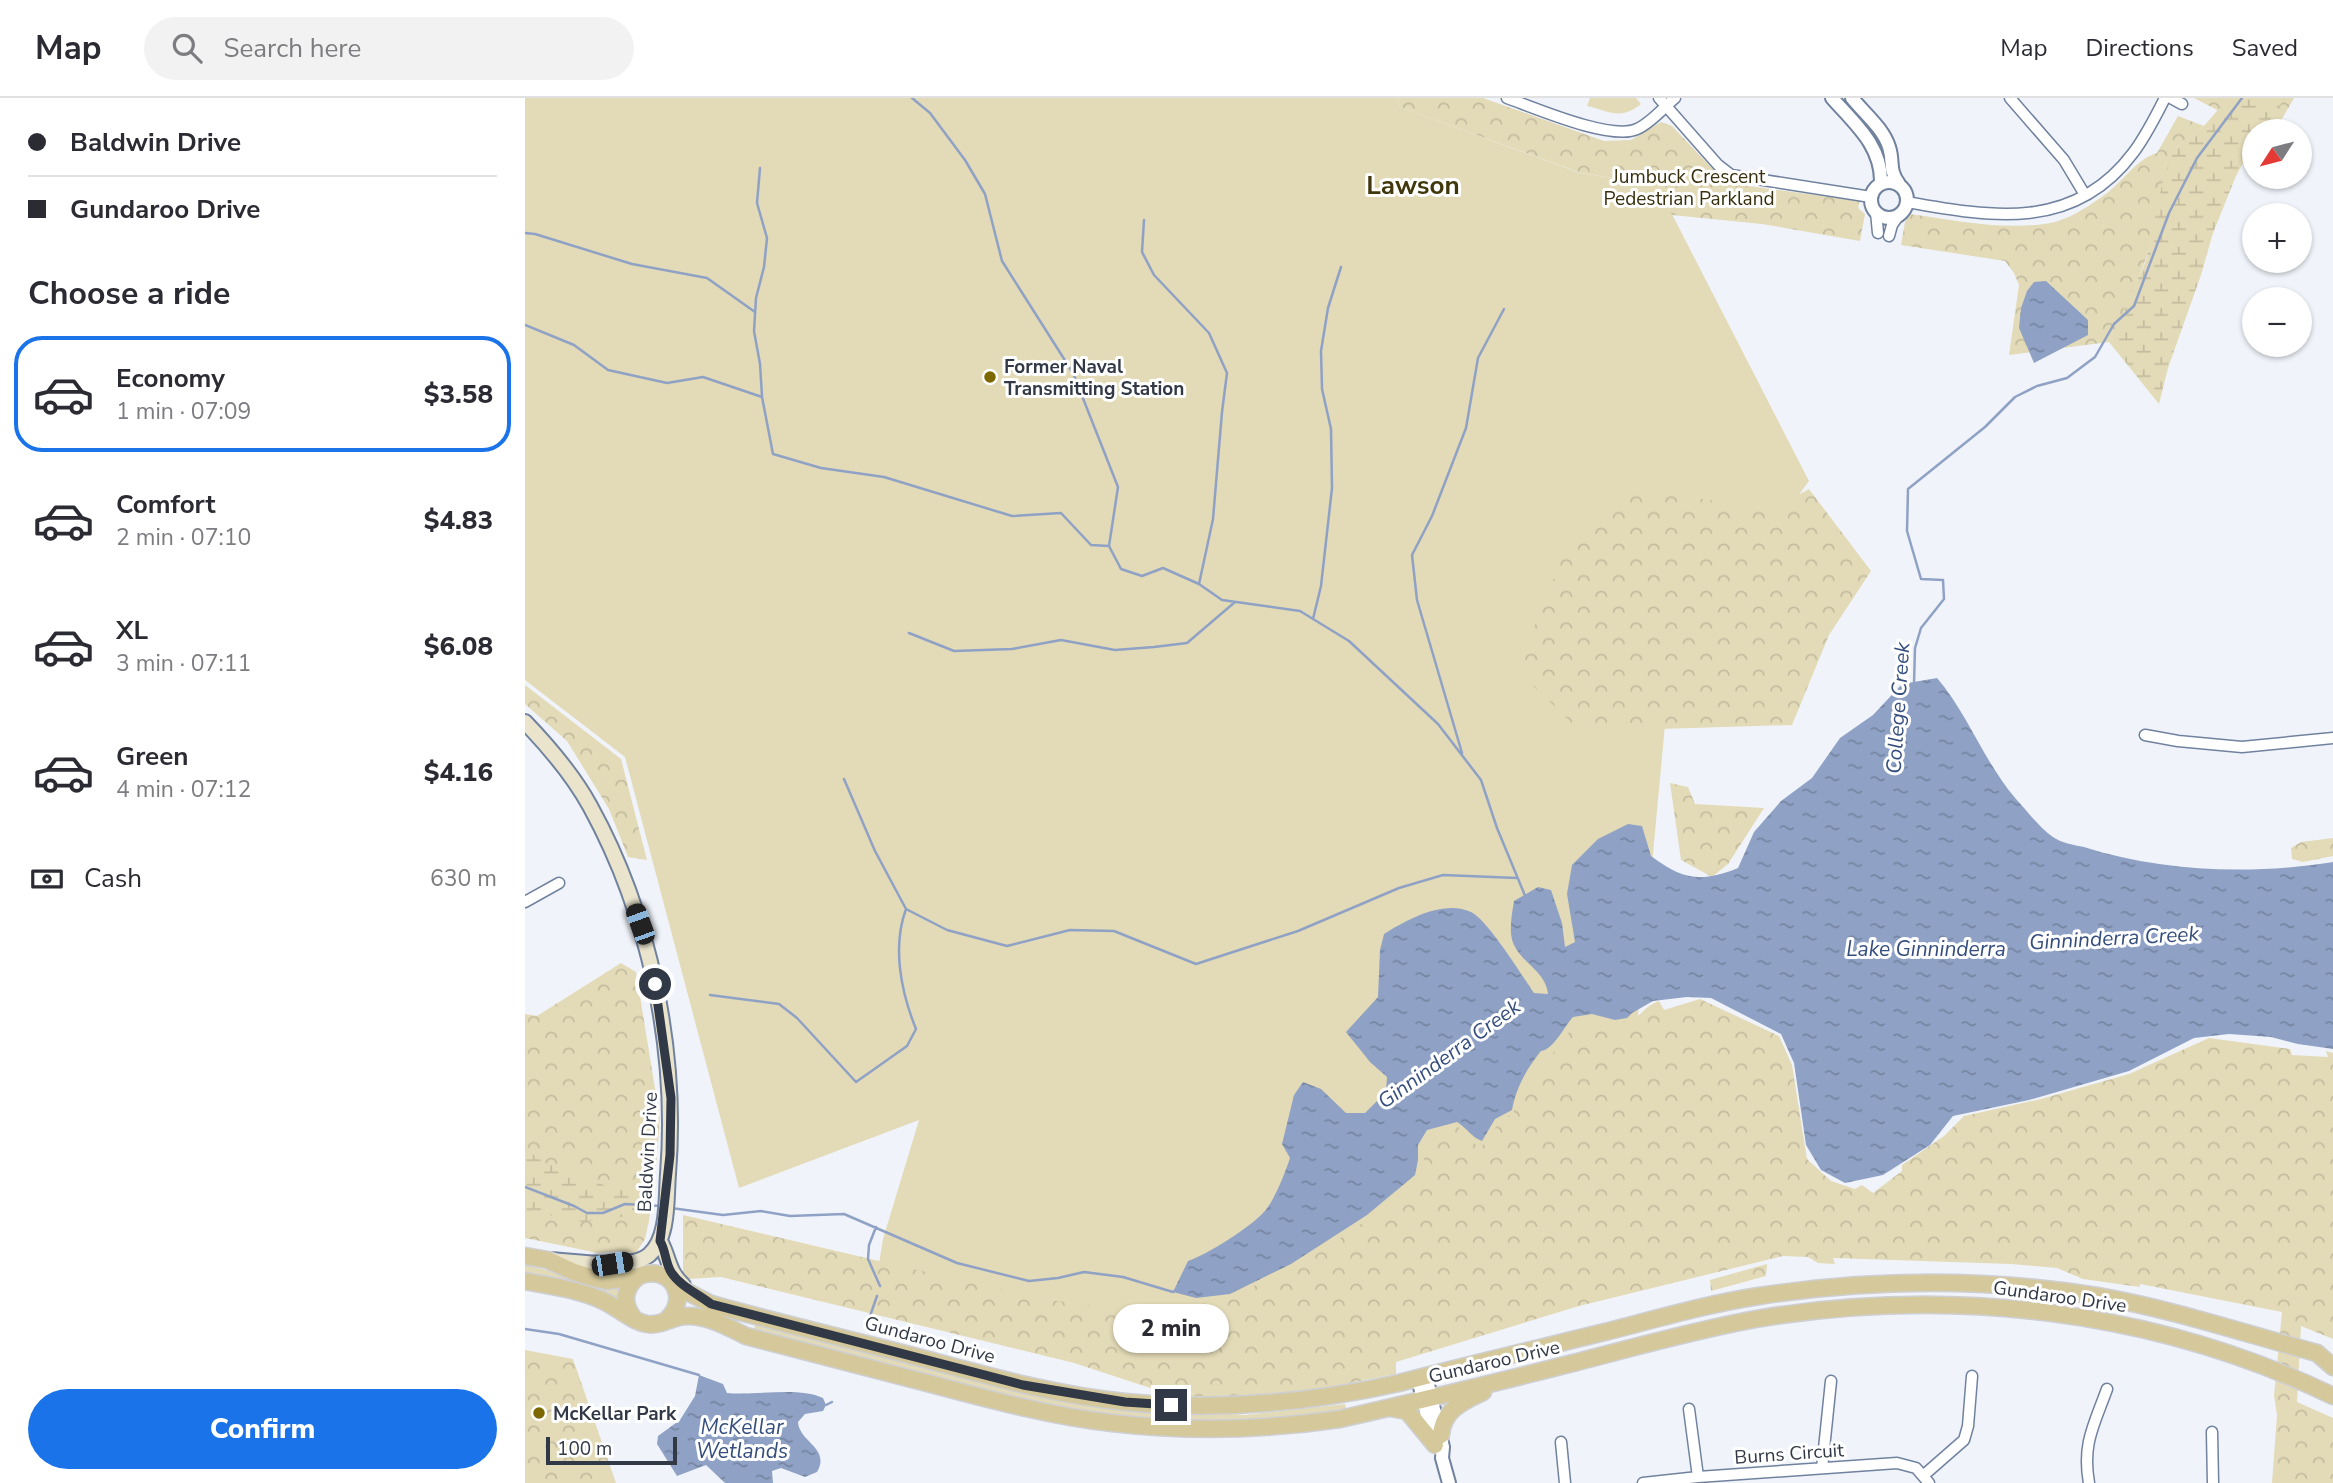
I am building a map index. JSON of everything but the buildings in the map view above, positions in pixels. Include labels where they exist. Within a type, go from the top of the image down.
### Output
[{"type":"main road","name":"Baldwin Drive","points":[[525,722],[552,750],[589,804],[617,862],[640,924],[655,984],[671,1098],[669,1162],[660,1241],[647,1256],[638,1260],[612,1264],[548,1260]]},
{"type":"main road","name":"Baldwin Drive","points":[[660,1241],[676,1279],[711,1304]]},
{"type":"main road","points":[[525,1256],[548,1260],[575,1272],[607,1281],[657,1273],[674,1285],[677,1303],[673,1314],[663,1322],[650,1325],[601,1299],[577,1291],[525,1281]]},
{"type":"main road","points":[[633,1317],[626,1305],[626,1295],[631,1282],[639,1276]]},
{"type":"main road","name":"Gundaroo Drive","points":[[674,1285],[711,1304],[1023,1385],[1125,1402],[1187,1406],[1268,1403],[1341,1395],[1756,1297],[1834,1287],[1911,1282],[1990,1284],[2097,1296],[2173,1312],[2317,1353],[2333,1367]]},
{"type":"main road","name":"Gundaroo Drive","points":[[663,1322],[681,1317],[695,1317],[717,1322],[746,1335],[1004,1404],[1059,1416],[1176,1429],[1294,1425],[1340,1419],[1757,1319],[1846,1308],[1915,1305],[1971,1306],[2076,1316],[2158,1333],[2228,1353],[2333,1396]]},
{"type":"main road","points":[[2317,1353],[2333,1360]]},
{"type":"main road","points":[[1439,1446],[1442,1420],[1449,1413],[1470,1398],[1508,1380]]},
{"type":"main road","points":[[1389,1408],[1407,1411],[1439,1446]]},
{"type":"street","points":[[1507,98],[1580,123],[1620,132],[1641,127],[1662,102],[1675,98]]},
{"type":"street","points":[[1832,98],[1870,142],[1879,161],[1881,183]]},
{"type":"street","points":[[1851,98],[1884,138],[1890,154],[1891,170],[1906,192],[1907,202],[1892,225],[1889,236]]},
{"type":"street","points":[[2010,98],[2064,160],[2085,195]]},
{"type":"street","points":[[1907,202],[2008,216],[2042,212],[2085,195],[2106,181],[2132,154],[2165,98]]},
{"type":"street","points":[[2171,98],[2182,104]]},
{"type":"street","points":[[1662,102],[1718,165],[1731,175],[1871,197]]},
{"type":"street","points":[[1878,233],[1871,197],[1874,190],[1881,183],[1899,184]]},
{"type":"street","points":[[1876,212],[1888,218],[1899,215]]},
{"type":"street","points":[[2145,735],[2242,747],[2333,738]]},
{"type":"street","points":[[525,902],[559,883]]},
{"type":"street","points":[[1926,1479],[1964,1440],[1968,1426],[1972,1376]]},
{"type":"street","points":[[1422,1378],[1449,1483]]},
{"type":"street","points":[[1822,1468],[1831,1381]]},
{"type":"street","points":[[2089,1483],[2086,1454],[2088,1439],[2107,1389]]},
{"type":"street","points":[[1689,1409],[1698,1477]]},
{"type":"street","points":[[2212,1432],[2213,1483]]},
{"type":"street","points":[[1561,1443],[1565,1483]]},
{"type":"street","name":"Burns Circuit","points":[[1643,1483],[1902,1463],[1916,1468],[1926,1479]]},
{"type":"green space","points":[[525,98],[1398,98],[1400,107],[1580,173],[1657,185],[1809,481],[1670,671],[1635,1047],[1238,1375],[879,1263],[883,1239],[919,1120],[739,1188],[625,757],[525,680]]},
{"type":"green space","name":"Jumbuck Crescent Pedestrian Parkland","points":[[1398,98],[1483,98],[1604,141],[1631,140],[1661,122],[1672,126],[1726,183],[1860,201],[1858,208],[1865,214],[1860,241],[1762,224],[1672,215],[1657,185],[1581,173],[1400,107]]},
{"type":"green space","points":[[1590,98],[1636,98],[1641,104],[1627,112],[1616,113],[1587,106]]},
{"type":"green space","points":[[2194,98],[2294,98],[2282,119],[2242,119],[2242,123]]},
{"type":"green space","points":[[2228,98],[2285,98],[2270,119],[2242,119],[2242,165],[2213,233],[2168,368],[2159,404],[2109,342],[2146,261],[2164,176],[2175,148],[2204,126]]},
{"type":"green space","points":[[2178,116],[2204,126],[2175,148],[2146,259],[2109,342],[2009,355],[2019,285],[2005,261],[1901,245],[1909,214],[2010,226],[2052,223],[2067,217],[2103,196],[2142,160],[2157,153]]},
{"type":"green space","points":[[1626,487],[1771,510],[1809,489],[1871,571],[1829,635],[1792,725],[1627,730],[1573,724],[1522,675],[1524,652],[1563,556]]},
{"type":"green space","points":[[525,685],[621,759],[647,860],[628,857],[609,809],[567,741],[525,704]]},
{"type":"green space","points":[[1670,783],[1688,787],[1695,804],[1764,808],[1728,864],[1712,877],[1681,860]]},
{"type":"green space","points":[[2333,838],[2333,856],[2303,862],[2292,859],[2291,848],[2301,842]]},
{"type":"green space","points":[[621,963],[636,972],[660,1119],[654,1190],[645,1239],[636,1253],[598,1253],[525,1238],[525,1014],[537,1016]]},
{"type":"green space","points":[[1700,999],[1779,1036],[1792,1065],[1807,1159],[1831,1181],[1855,1189],[1862,1185],[1873,1193],[1902,1171],[1902,1165],[1944,1136],[1964,1116],[2041,1099],[2129,1074],[2209,1038],[2290,1049],[2292,1055],[2328,1057],[2326,1051],[2333,1053],[2333,1339],[2301,1326],[2297,1402],[2333,1418],[2333,1483],[2272,1483],[2277,1415],[2274,1396],[2282,1312],[2140,1284],[2140,1287],[2083,1279],[2057,1268],[1833,1258],[1835,1264],[1818,1263],[1808,1257],[1783,1256],[1579,1306],[1396,1362],[1396,1374],[1304,1392],[1260,1396],[1178,1397],[1074,1363],[721,1277],[688,1279],[683,1274],[683,1215],[1041,1299],[1161,1314],[1231,1297],[1292,1268],[1297,1261],[1302,1264],[1376,1214],[1423,1172],[1425,1145],[1454,1123],[1480,1149],[1506,1116],[1513,1115],[1517,1097],[1524,1092],[1575,1024],[1619,1023],[1636,1017],[1659,1001],[1664,1010]]},
{"type":"green space","points":[[525,1148],[543,1162],[609,1187],[654,1190],[648,1225],[634,1224],[622,1217],[583,1222],[525,1210]]},
{"type":"green space","points":[[1767,1264],[1766,1276],[1711,1291],[1710,1280]]},
{"type":"green space","points":[[525,1265],[619,1286],[617,1300],[598,1292],[525,1276]]},
{"type":"green space","points":[[756,1323],[882,1355],[1205,1411],[1244,1415],[1345,1404],[1347,1411],[1261,1422],[1159,1422],[1068,1411],[753,1332]]},
{"type":"green space","points":[[525,1350],[573,1359],[616,1483],[525,1483]]},
{"type":"water","points":[[2046,281],[2088,320],[2088,335],[2034,363],[2019,328],[2021,308],[2027,291],[2034,282]]},
{"type":"water","name":"Lake Ginninderra","points":[[1937,678],[1958,707],[2005,785],[2038,824],[2060,841],[2144,862],[2207,869],[2271,869],[2333,862],[2333,1049],[2271,1037],[2229,1034],[2194,1038],[2129,1071],[2029,1100],[1953,1116],[1930,1145],[1883,1175],[1845,1183],[1821,1170],[1806,1145],[1794,1063],[1781,1034],[1711,998],[1687,997],[1653,1001],[1627,1018],[1615,1020],[1592,1014],[1573,1017],[1554,1042],[1541,1051],[1527,1071],[1512,1110],[1495,1119],[1482,1141],[1457,1122],[1427,1130],[1418,1145],[1415,1175],[1367,1215],[1291,1264],[1230,1294],[1196,1298],[1173,1292],[1188,1261],[1238,1233],[1257,1219],[1271,1202],[1290,1158],[1282,1144],[1294,1095],[1303,1082],[1321,1089],[1346,1113],[1365,1113],[1386,1092],[1387,1077],[1370,1062],[1346,1032],[1378,997],[1380,950],[1384,934],[1414,917],[1437,910],[1449,908],[1471,912],[1495,936],[1534,993],[1548,994],[1539,974],[1518,952],[1512,940],[1514,901],[1538,887],[1551,890],[1562,923],[1565,947],[1575,942],[1567,894],[1572,865],[1598,839],[1628,824],[1642,826],[1651,856],[1683,874],[1693,877],[1713,876],[1738,868],[1754,832],[1781,801],[1812,778],[1840,738],[1873,715],[1902,684]]},
{"type":"water","name":"McKellar Wetlands","points":[[699,1375],[723,1384],[727,1393],[789,1392],[813,1394],[823,1398],[826,1405],[823,1411],[805,1414],[798,1422],[803,1435],[820,1457],[817,1472],[805,1477],[781,1468],[772,1471],[773,1483],[725,1483],[706,1465],[677,1476],[657,1444],[658,1436],[680,1420],[695,1396]]},
{"type":"waterway","points":[[912,98],[930,113],[965,160],[985,194],[1002,261],[1073,373],[1118,487],[1109,546]]},
{"type":"waterway","name":"College Creek","points":[[1914,684],[1915,648],[1921,628],[1944,599],[1943,580],[1921,579],[1907,531],[1908,489],[1985,427],[2015,397],[2037,386],[2067,378],[2095,357],[2114,324],[2134,306],[2169,213],[2197,158],[2242,98]]},
{"type":"waterway","points":[[760,168],[757,203],[767,238],[764,267],[756,298],[754,331],[762,396]]},
{"type":"waterway","points":[[1144,220],[1142,252],[1154,275],[1209,333],[1227,373],[1213,519],[1199,584]]},
{"type":"waterway","points":[[525,233],[632,264],[707,278],[755,312]]},
{"type":"waterway","points":[[1313,619],[1321,586],[1332,488],[1331,429],[1322,389],[1321,351],[1328,308],[1341,267]]},
{"type":"waterway","points":[[1462,753],[1417,600],[1412,555],[1432,516],[1466,428],[1478,358],[1504,309]]},
{"type":"waterway","points":[[525,325],[574,345],[608,370],[667,383],[703,377],[762,397],[773,454],[821,468],[884,477],[1012,516],[1061,513],[1091,545],[1109,546],[1121,569],[1142,576],[1163,568],[1199,584],[1222,600],[1300,611],[1349,641],[1438,724],[1481,780],[1497,828],[1526,898]]},
{"type":"waterway","points":[[909,633],[954,651],[1012,649],[1061,640],[1115,650],[1154,647],[1187,643],[1235,602]]},
{"type":"waterway","points":[[844,779],[875,851],[906,909],[947,930],[1007,946],[1070,930],[1114,931],[1196,964],[1298,931],[1399,888],[1443,875],[1517,878]]},
{"type":"waterway","points":[[710,995],[779,1004],[797,1018],[856,1082],[907,1046],[916,1029],[906,1000],[900,969],[900,939],[906,909]]},
{"type":"waterway","name":"Ginninderra Creek","points":[[525,1187],[587,1213],[603,1213],[625,1204],[661,1206]]},
{"type":"waterway","name":"Ginninderra Creek","points":[[671,1208],[723,1215],[761,1211],[790,1216],[844,1214],[957,1263],[1029,1281],[1084,1272],[1123,1277],[1173,1292],[1176,1290]]},
{"type":"waterway","points":[[876,1227],[869,1245],[868,1259],[880,1286]]},
{"type":"waterway","points":[[870,1316],[877,1296]]},
{"type":"waterway","points":[[525,1329],[559,1334],[699,1375]]},
{"type":"waterway","points":[[826,1405],[832,1402]]},
{"type":"place","name":"Former Naval Transmitting Station","points":[[990,377]]},
{"type":"place","name":"McKellar Park","points":[[539,1413]]},
{"type":"district","name":"Lawson","points":[[1413,185]]},
{"type":"route","points":[[655,984],[671,1098],[670,1155],[660,1241],[666,1251],[670,1270],[682,1284],[711,1304],[1023,1385],[1084,1397],[1171,1405]]}]
